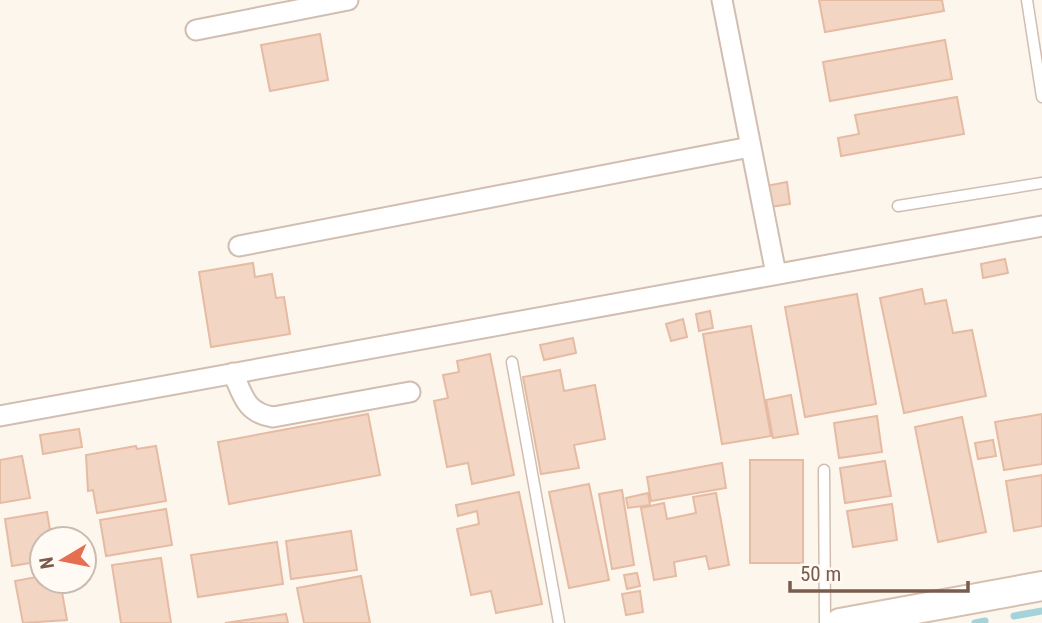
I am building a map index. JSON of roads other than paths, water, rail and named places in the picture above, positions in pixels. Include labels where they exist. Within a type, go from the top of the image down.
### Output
[{"type":"main road","points":[[840,623],[1042,586]]},
{"type":"street","points":[[196,30],[348,0]]},
{"type":"street","points":[[722,0],[776,274]]},
{"type":"street","points":[[239,246],[750,147]]},
{"type":"street","points":[[0,416],[1042,226]]},
{"type":"street","points":[[233,373],[248,407],[259,415],[273,417],[410,392]]},
{"type":"lane","points":[[1027,0],[1042,97]]},
{"type":"lane","points":[[898,206],[1042,183]]},
{"type":"lane","points":[[512,362],[559,623]]},
{"type":"lane","points":[[824,470],[825,623]]},
{"type":"waterway","points":[[1014,616],[1042,611]]},
{"type":"waterway","points":[[975,623],[985,621]]}]
